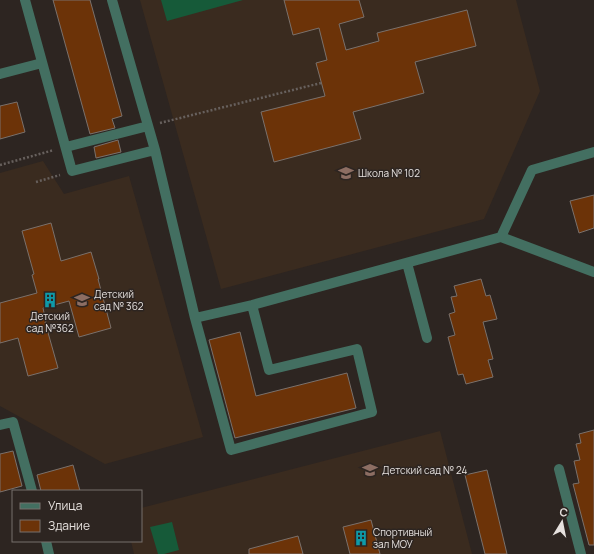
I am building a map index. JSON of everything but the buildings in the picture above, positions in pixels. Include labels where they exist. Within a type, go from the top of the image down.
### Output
[{"type":"lane","points":[[25,0],[72,171],[155,150]]},
{"type":"lane","points":[[112,0],[155,150],[195,318],[231,450],[372,412],[357,349],[269,370],[252,305]]},
{"type":"lane","points":[[0,74],[42,62]]},
{"type":"lane","points":[[66,147],[148,126]]},
{"type":"lane","points":[[501,237],[532,170],[594,152]]},
{"type":"lane","points":[[195,318],[252,305],[501,237],[594,272]]},
{"type":"lane","points":[[407,263],[427,338]]},
{"type":"lane","points":[[0,425],[14,422],[32,490]]},
{"type":"lane","points":[[559,469],[581,554]]},
{"type":"lane","points":[[46,542],[49,554]]},
{"type":"path","points":[[148,126],[321,83]]},
{"type":"path","points":[[0,165],[66,147]]},
{"type":"path","points":[[36,182],[72,171]]},
{"type":"shaded area","name":"Школа № 102","points":[[140,0],[516,0],[540,91],[484,219],[221,289]]},
{"type":"shaded area","name":"Детский сад № 362","points":[[43,161],[64,194],[129,176],[203,437],[105,464],[0,406],[0,173]]},
{"type":"shaded area","name":"Детский сад № 24","points":[[440,431],[472,554],[134,554],[131,542],[142,542],[142,508]]},
{"type":"green space","points":[[161,0],[243,0],[167,21]]},
{"type":"green space","points":[[172,522],[179,550],[158,554],[150,527]]},
{"type":"place","name":"Школа № 102","points":[[346,173]]},
{"type":"place","name":"Детский сад №362","points":[[50,300]]},
{"type":"place","name":"Детский сад № 362","points":[[82,300]]},
{"type":"place","name":"Детский сад № 24","points":[[370,470]]},
{"type":"place","name":"Спортивный зал МОУ","points":[[361,538]]}]
